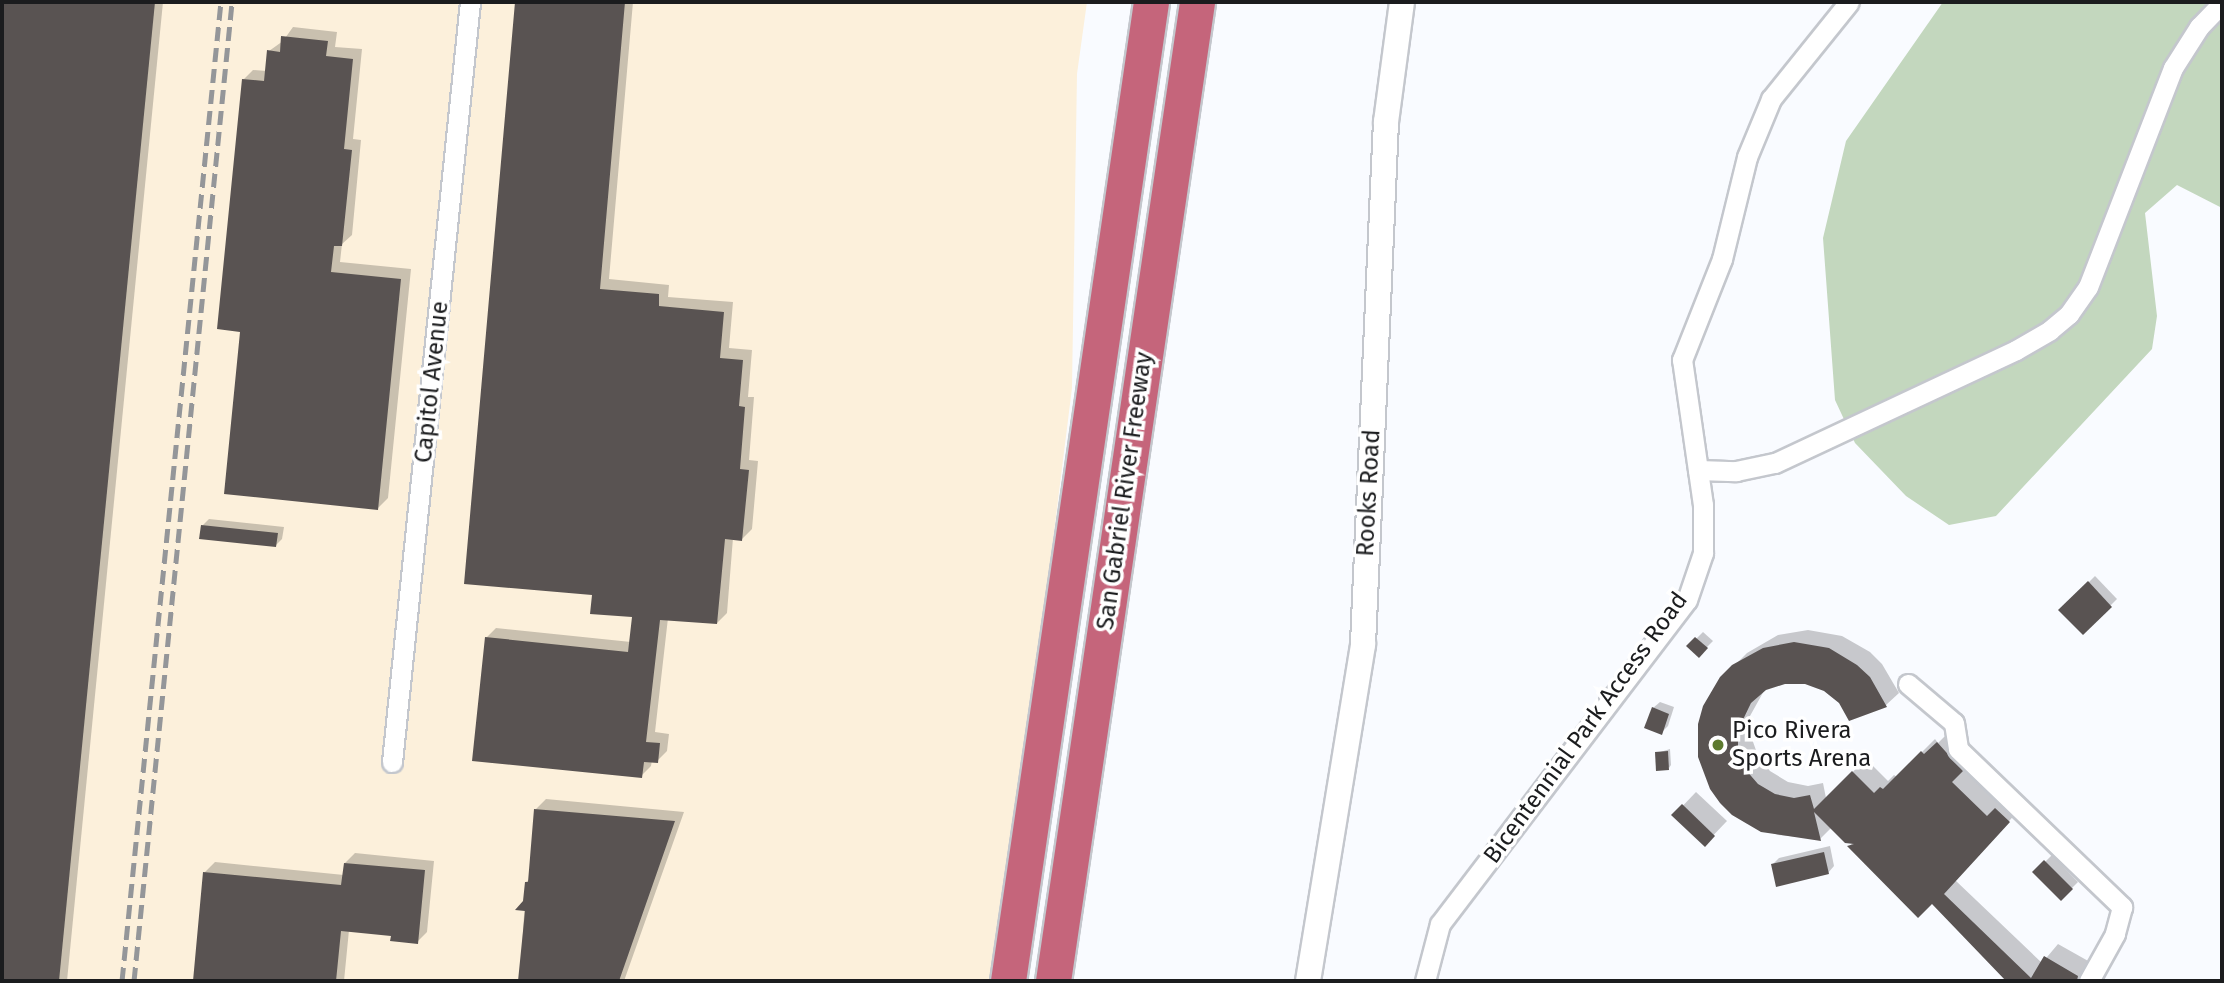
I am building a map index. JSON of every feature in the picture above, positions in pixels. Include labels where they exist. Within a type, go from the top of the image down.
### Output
[{"type":"highway","points":[[989,981],[1131,2]]},
{"type":"highway","points":[[1008,981],[1151,2]]},
{"type":"highway","points":[[1031,981],[1175,2]]},
{"type":"highway","name":"San Gabriel River Freeway","points":[[1053,981],[1197,2]]},
{"type":"street","name":"Capitol Avenue","points":[[392,762],[470,2]]},
{"type":"street","name":"Rooks Road","points":[[1308,981],[1363,643],[1386,122],[1402,2]]},
{"type":"street","name":"Bicentennial Park Access Road","points":[[1425,981],[1440,924],[1687,600],[1703,553],[1703,505],[1682,360],[1722,259],[1747,157],[1771,99],[1849,2]]},
{"type":"street","points":[[1698,470],[1737,471],[1775,463],[2016,350],[2050,330],[2069,314],[2088,287],[2173,68],[2199,27],[2222,3]]},
{"type":"street","points":[[1908,684],[1954,723],[1958,749],[2122,908],[2115,934],[2089,981]]},
{"type":"shaded area","points":[[2,2],[1087,2],[1077,74],[1072,388],[998,981],[2,981]]},
{"type":"green space","points":[[1943,2],[2222,2],[2222,208],[2177,185],[2145,213],[2157,316],[2152,349],[1996,516],[1949,525],[1906,496],[1855,443],[1835,400],[1823,238],[1846,141]]},
{"type":"building","points":[[2,2],[155,2],[59,981],[2,981]]},
{"type":"building","points":[[515,2],[625,2],[600,289],[659,294],[659,306],[724,312],[720,358],[743,360],[739,406],[745,407],[740,469],[749,470],[742,541],[725,539],[717,624],[660,620],[646,742],[660,743],[658,763],[644,762],[642,778],[472,761],[485,637],[628,652],[632,617],[590,614],[592,595],[464,584]]},
{"type":"building","points":[[281,36],[328,41],[326,56],[353,59],[344,149],[352,150],[342,246],[334,246],[331,272],[401,279],[378,510],[224,494],[240,332],[217,329],[242,79],[264,81],[267,50],[280,52]]},
{"type":"building","points":[[201,525],[278,533],[276,547],[199,539]]},
{"type":"building","points":[[2088,581],[2112,607],[2083,635],[2058,610]]},
{"type":"building","points":[[1695,637],[1708,648],[1699,658],[1686,646]]},
{"type":"building","points":[[1794,642],[1829,648],[1857,665],[1870,677],[1887,707],[1849,721],[1839,703],[1824,691],[1805,684],[1785,684],[1766,690],[1751,703],[1738,730],[1738,749],[1745,769],[1758,784],[1775,794],[1794,798],[1810,795],[1814,809],[1852,771],[1874,793],[1880,787],[1883,789],[1921,751],[1924,754],[1937,742],[1963,771],[1952,782],[1987,816],[1995,808],[2010,822],[1944,894],[2031,978],[2044,956],[2078,976],[2077,981],[2006,981],[1932,904],[1918,918],[1847,846],[1854,844],[1845,843],[1814,812],[1821,841],[1761,832],[1732,815],[1720,803],[1710,789],[1698,757],[1698,724],[1703,706],[1720,677],[1732,665],[1763,648]]},
{"type":"building","points":[[1652,707],[1669,714],[1662,735],[1644,728]]},
{"type":"building","points":[[1668,751],[1669,770],[1656,771],[1655,752]]},
{"type":"building","points":[[1682,804],[1715,836],[1705,847],[1671,815]]},
{"type":"building","points":[[534,809],[675,821],[619,981],[518,981],[525,911],[515,910],[523,901],[525,882],[528,882]]},
{"type":"building","points":[[1824,852],[1829,874],[1776,887],[1771,864]]},
{"type":"building","points":[[2044,860],[2073,889],[2061,901],[2032,872]]},
{"type":"building","points":[[344,863],[425,870],[418,944],[390,941],[391,936],[341,931],[336,981],[193,981],[203,872],[341,885]]},
{"type":"railway","points":[[122,981],[221,2]]},
{"type":"railway","points":[[134,981],[232,2]]},
{"type":"place","name":"Pico Rivera Sports Arena","points":[[1718,745]]}]
